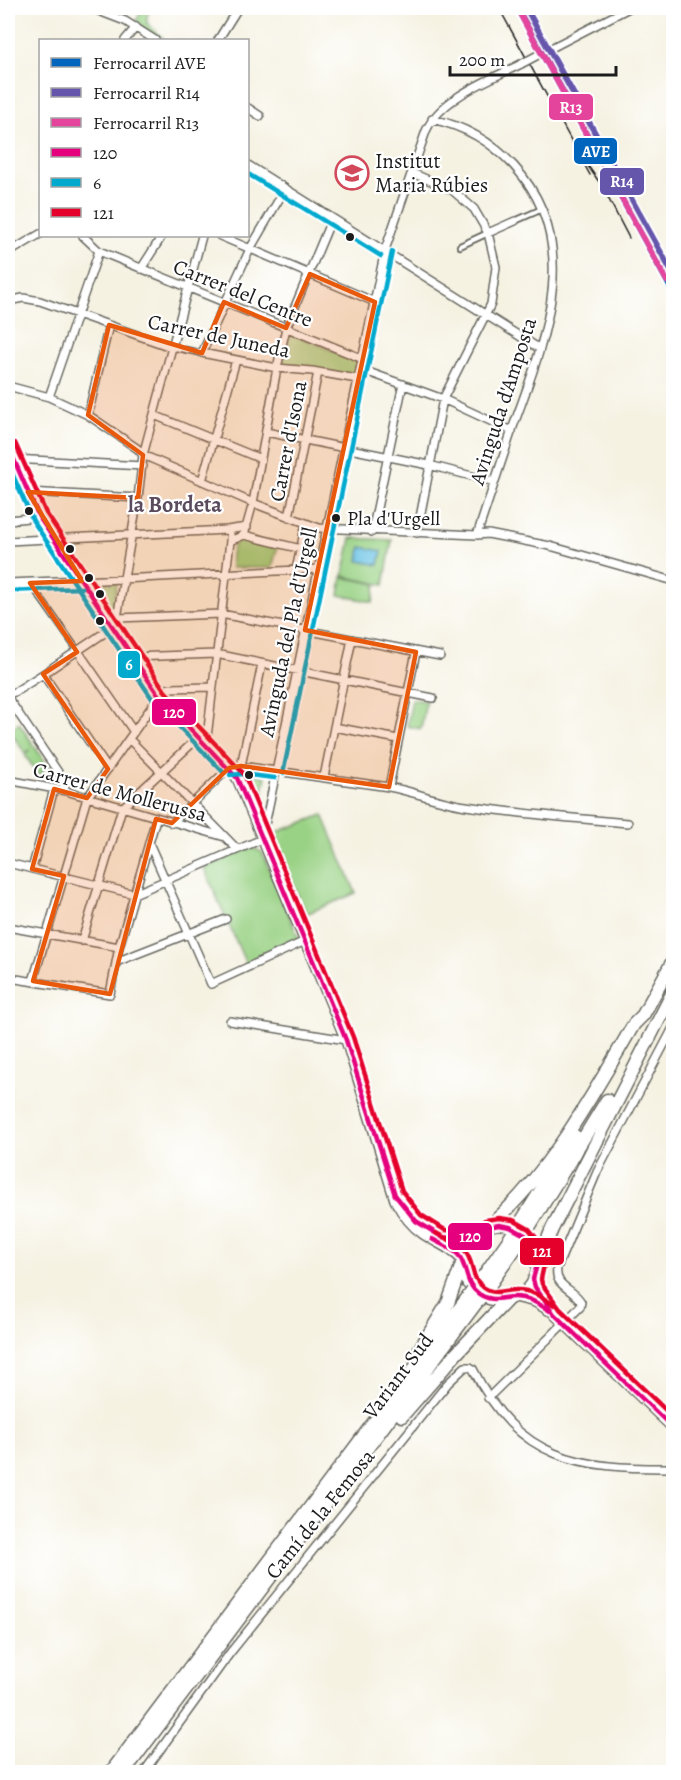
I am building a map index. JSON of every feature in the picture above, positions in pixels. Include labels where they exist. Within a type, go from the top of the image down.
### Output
[{"type":"highway","points":[[488,1227],[512,1204],[559,1145],[596,1090],[634,1024],[643,1015],[674,959]]},
{"type":"highway","name":"Variant Sud","points":[[124,1773],[286,1558],[517,1237],[604,1107],[674,981]]},
{"type":"highway","points":[[537,1265],[554,1223],[674,990]]},
{"type":"highway","name":"Variant Sud","points":[[525,1225],[643,1015]]},
{"type":"highway","points":[[111,1773],[308,1512],[309,1504],[384,1402],[435,1326],[450,1297],[462,1262]]},
{"type":"highway","points":[[286,1558],[294,1554],[422,1392],[512,1298]]},
{"type":"highway","name":"Variant Sud","points":[[308,1512],[473,1300]]},
{"type":"main road","points":[[8,446],[39,517],[113,622],[132,657],[159,696],[229,768],[241,786],[347,1044],[399,1208],[424,1234],[453,1250],[462,1262],[466,1279],[475,1291],[488,1299],[512,1298],[536,1302],[554,1314],[674,1429]]},
{"type":"main road","points":[[8,584],[82,580]]},
{"type":"main road","points":[[395,1195],[416,1221],[431,1233],[442,1237]]},
{"type":"main road","points":[[410,1222],[430,1235],[454,1240],[473,1236],[488,1227],[505,1226],[525,1235],[534,1249],[537,1265],[528,1288],[512,1298]]},
{"type":"main road","points":[[462,1262],[467,1245],[473,1236]]},
{"type":"main road","points":[[533,1279],[538,1292],[554,1314]]},
{"type":"street","points":[[92,8],[136,27],[154,39]]},
{"type":"street","points":[[219,39],[238,8]]},
{"type":"street","points":[[357,379],[385,250],[432,119],[452,101],[629,8]]},
{"type":"street","points":[[126,39],[136,27]]},
{"type":"street","points":[[249,109],[260,116]]},
{"type":"street","name":"Avinguda d'Amposta","points":[[432,119],[470,132],[502,154],[527,182],[542,209],[550,232],[554,266],[550,309],[540,349],[477,536]]},
{"type":"street","points":[[249,166],[540,349]]},
{"type":"street","points":[[412,173],[439,183],[465,200],[474,209],[488,233],[496,274],[491,303],[486,315],[443,399],[417,533]]},
{"type":"street","points":[[202,353],[250,249],[285,189]]},
{"type":"street","points":[[459,246],[542,209]]},
{"type":"street","points":[[244,535],[253,503],[286,328],[332,218]]},
{"type":"street","points":[[8,253],[39,235]]},
{"type":"street","name":"Carrer del Centre","points":[[84,237],[99,251],[363,359]]},
{"type":"street","points":[[141,269],[161,237]]},
{"type":"street","points":[[113,622],[138,498],[143,455],[202,237]]},
{"type":"street","points":[[222,237],[375,302]]},
{"type":"street","points":[[49,397],[99,251]]},
{"type":"street","name":"Carrer de Juneda","points":[[8,301],[32,299],[171,347],[277,368],[357,379]]},
{"type":"street","points":[[88,415],[109,326]]},
{"type":"street","points":[[202,481],[236,360]]},
{"type":"street","points":[[360,369],[443,399],[512,431]]},
{"type":"street","name":"Carrer d'Isona","points":[[289,517],[318,372]]},
{"type":"street","name":"Avinguda del Pla d'Urgell","points":[[262,839],[357,379]]},
{"type":"street","points":[[372,532],[403,384]]},
{"type":"street","points":[[8,386],[49,397],[88,415],[137,448],[143,455],[253,503],[326,529],[477,536],[488,534],[550,546],[674,581]]},
{"type":"street","points":[[154,415],[261,459]]},
{"type":"street","points":[[266,432],[429,465],[495,482]]},
{"type":"street","points":[[13,459],[143,466]]},
{"type":"street","points":[[28,492],[138,498]]},
{"type":"street","points":[[8,520],[39,517]]},
{"type":"street","points":[[296,570],[306,523]]},
{"type":"street","points":[[8,541],[247,527]]},
{"type":"street","points":[[206,746],[230,541],[230,534],[226,530]]},
{"type":"street","points":[[230,541],[244,535],[301,549]]},
{"type":"street","points":[[82,580],[318,569]]},
{"type":"street","points":[[30,583],[78,651],[132,735],[162,773],[237,849]]},
{"type":"street","points":[[66,791],[58,772],[8,696],[78,651],[113,622],[221,614],[440,656]]},
{"type":"street","points":[[324,777],[352,639]]},
{"type":"street","points":[[389,787],[416,652]]},
{"type":"street","points":[[132,657],[216,654],[433,698]]},
{"type":"street","points":[[241,766],[262,664]]},
{"type":"street","points":[[43,674],[108,769]]},
{"type":"street","points":[[33,981],[87,798],[159,696],[170,688],[213,687]]},
{"type":"street","points":[[334,727],[398,740]]},
{"type":"street","points":[[82,941],[123,808],[198,738]]},
{"type":"street","points":[[172,823],[229,768],[241,766],[389,787],[465,806],[628,823]]},
{"type":"street","name":"Carrer de Mollerussa","points":[[8,780],[66,791],[156,819],[225,837]]},
{"type":"street","points":[[32,869],[54,789]]},
{"type":"street","points":[[254,819],[267,815]]},
{"type":"street","points":[[10,978],[110,994],[119,947],[156,819]]},
{"type":"street","points":[[8,863],[134,894],[262,839]]},
{"type":"street","points":[[149,843],[211,984],[305,941]]},
{"type":"street","points":[[116,962],[226,918]]},
{"type":"street","points":[[8,927],[119,947]]},
{"type":"street","points":[[230,1021],[347,1044]]},
{"type":"street","points":[[488,1398],[580,1307],[579,1297],[561,1285],[555,1276],[557,1268],[597,1172],[674,1026]]},
{"type":"street","name":"Camí de la Femosa","points":[[144,1773],[230,1653],[456,1374],[465,1367],[470,1366],[501,1416],[523,1436],[554,1453],[576,1462],[624,1467],[674,1468]]},
{"type":"highlighted area","points":[[310,274],[375,302],[305,630],[416,652],[389,787],[241,766],[229,768],[172,823],[156,819],[110,994],[33,981],[64,876],[32,869],[54,789],[87,798],[108,769],[43,674],[77,652],[30,583],[82,581],[28,492],[138,498],[143,455],[88,415],[109,325],[202,353],[224,302],[286,328]]},
{"type":"green space","points":[[143,8],[151,8],[147,16],[147,23],[164,39],[158,39],[136,21]]},
{"type":"green space","points":[[290,334],[357,361],[354,376],[282,365]]},
{"type":"green space","points":[[245,538],[278,545],[272,568],[231,568],[231,553],[234,546],[236,542]]},
{"type":"green space","points":[[351,538],[392,540],[384,585],[343,576]]},
{"type":"green space","points":[[342,577],[376,584],[373,602],[339,595]]},
{"type":"green space","points":[[92,583],[117,583],[112,616],[90,585]]},
{"type":"green space","points":[[412,699],[426,701],[421,729],[407,726]]},
{"type":"green space","points":[[19,723],[49,768],[38,775],[25,755],[30,750],[25,753],[9,730]]},
{"type":"green space","points":[[251,774],[266,776],[259,810],[247,782]]},
{"type":"green space","points":[[323,815],[356,893],[306,914],[272,834]]},
{"type":"green space","points":[[251,847],[262,852],[299,939],[246,964],[204,868]]},
{"type":"water","points":[[361,547],[382,551],[379,565],[359,561]]},
{"type":"railway","points":[[499,8],[590,175]]},
{"type":"railway","points":[[588,166],[602,186],[629,238]]},
{"type":"rail line","name":"AVE","points":[[517,8],[674,294]]},
{"type":"rail line","name":"R14","points":[[526,8],[674,276]]},
{"type":"rail line","name":"R13","points":[[519,12],[667,281]]},
{"type":"transit line","name":"6","points":[[249,175],[381,256]]},
{"type":"transit line","name":"6","points":[[283,773],[392,252]]},
{"type":"transit line","name":"121","points":[[15,443],[46,513],[165,691],[244,774],[353,1037],[402,1191],[421,1215],[445,1230],[470,1229],[485,1220],[499,1218],[513,1220],[529,1229],[538,1240],[543,1253],[542,1284],[560,1309],[674,1418]]},
{"type":"transit line","name":"120","points":[[8,446],[39,517],[159,696],[237,778],[346,1040],[395,1195],[416,1221],[442,1237],[459,1239],[499,1225],[510,1227],[525,1235],[536,1254],[537,1265],[533,1279],[535,1287],[554,1314],[674,1429]]},
{"type":"transit line","name":"6","points":[[8,464],[33,521],[153,700],[224,773]]},
{"type":"transit line","name":"6","points":[[8,591],[82,588]]},
{"type":"transit line","name":"6","points":[[230,775],[275,778]]},
{"type":"transit line","name":"121","points":[[436,1233],[455,1243],[467,1253],[477,1281],[487,1290],[531,1292],[554,1305]]},
{"type":"transit line","name":"120","points":[[432,1239],[460,1257],[469,1283],[479,1294],[493,1299],[525,1298],[550,1311]]},
{"type":"place","name":"Institut Maria Rúbies","points":[[352,173]]},
{"type":"place","name":"Pla d'Urgell","points":[[336,518]]},
{"type":"district","name":"la Bordeta","points":[[175,505]]}]
